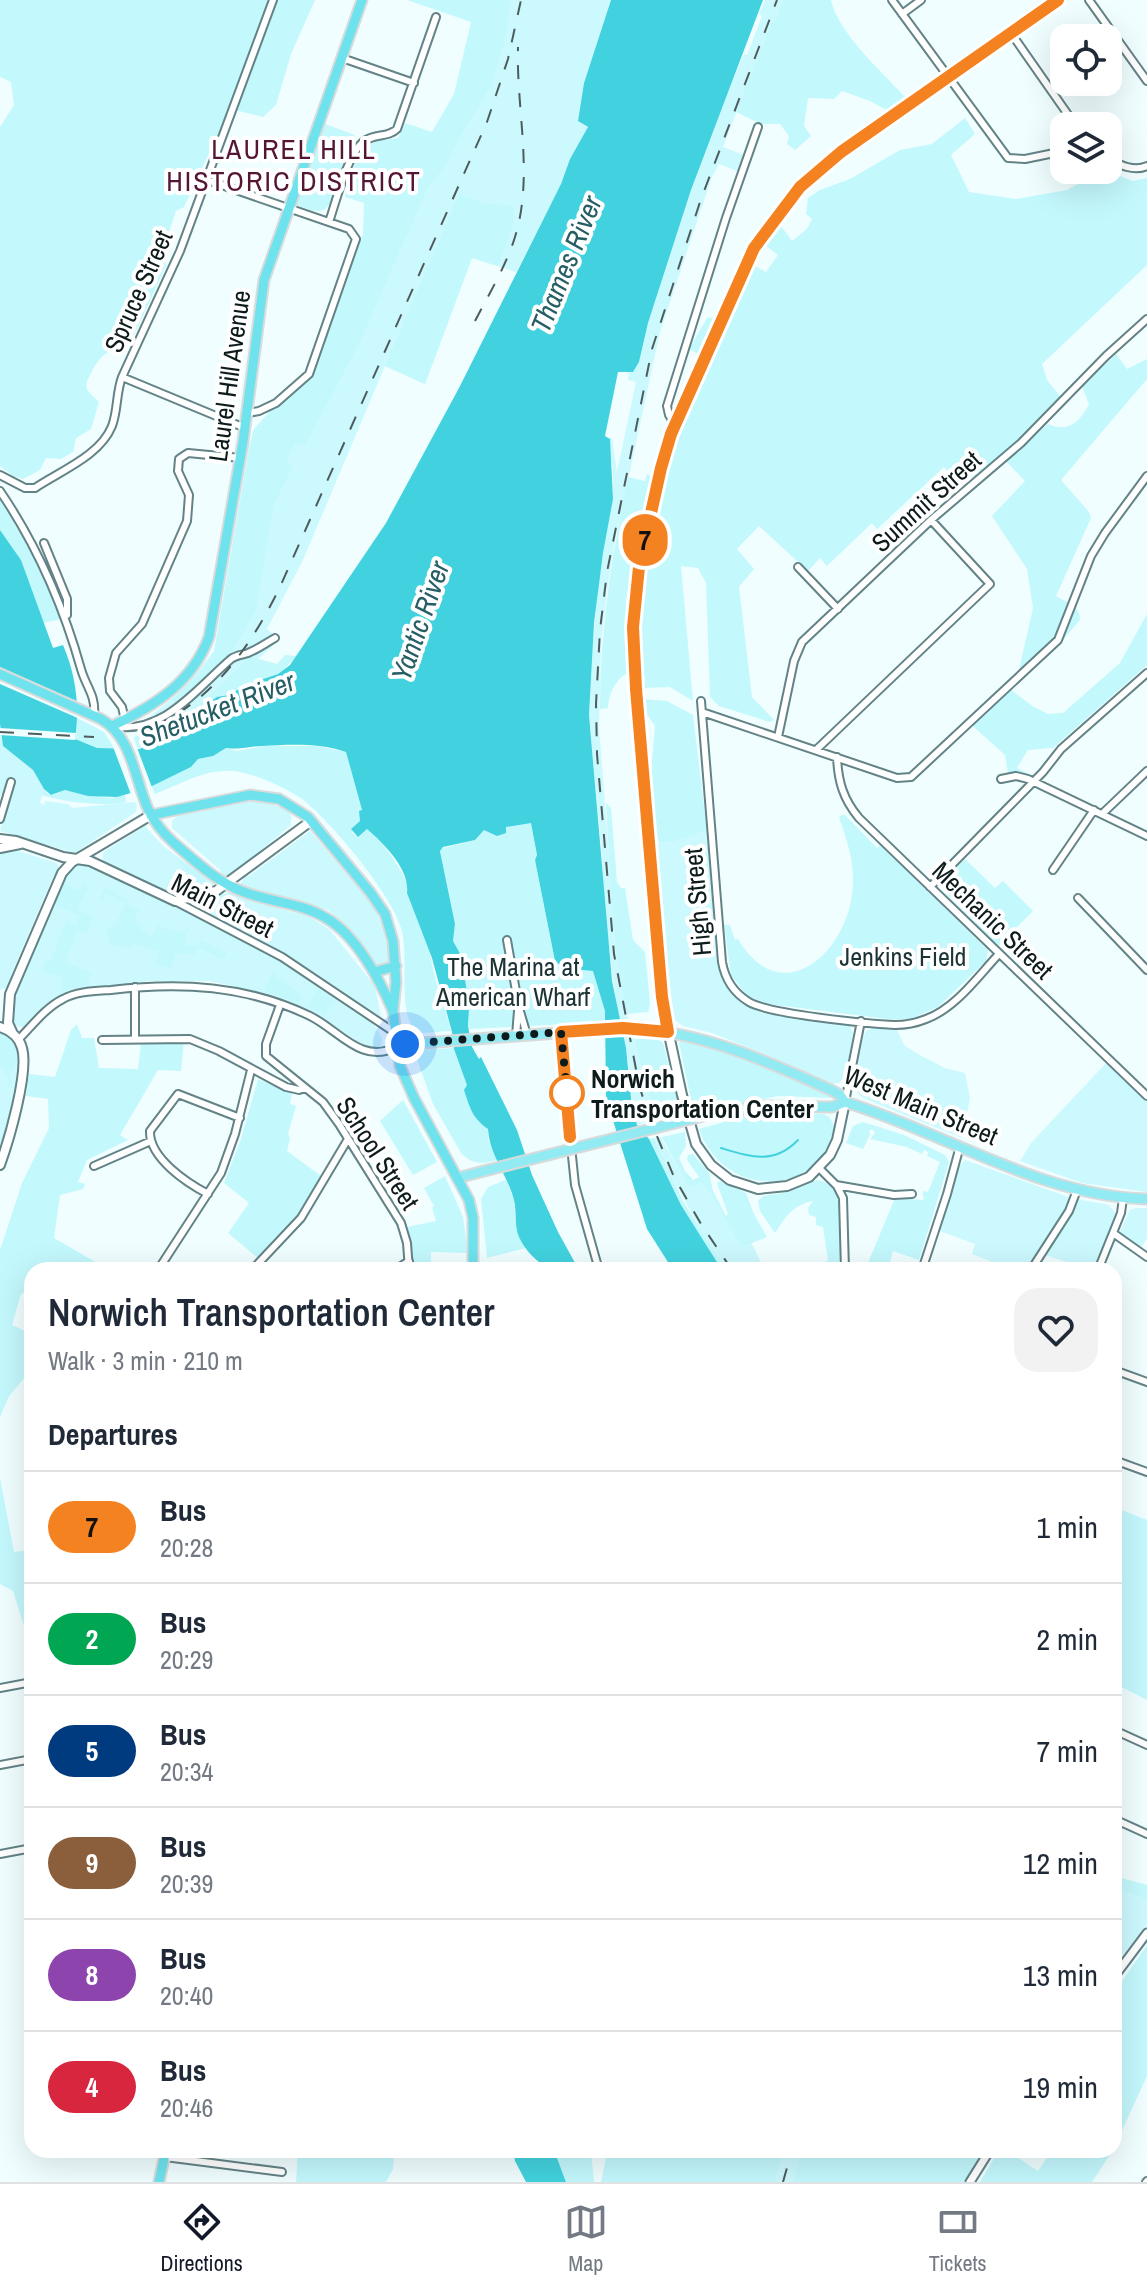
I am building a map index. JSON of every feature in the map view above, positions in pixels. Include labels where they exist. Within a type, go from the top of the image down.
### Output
[{"type":"highway","name":"Laurel Hill Avenue","points":[[112,726],[165,697],[203,653],[215,616],[241,458],[263,287],[362,0]]},
{"type":"highway","points":[[0,674],[112,726],[123,742],[151,815],[177,845],[226,883],[244,892],[303,908],[328,919],[374,972],[393,1011]]},
{"type":"highway","points":[[151,815],[258,795],[285,802],[311,821],[383,911],[392,936],[396,966],[393,1011],[400,1066],[469,1202],[474,1262]]},
{"type":"highway","points":[[374,972],[396,966]]},
{"type":"highway","points":[[159,2182],[165,2158]]},
{"type":"main road","points":[[845,1102],[834,1148],[819,1168],[796,1183],[769,1189],[741,1185],[715,1170],[700,1151],[692,1132],[662,997],[636,689],[633,627],[639,567],[661,468],[675,425],[754,248],[777,214],[819,169],[1058,0]]},
{"type":"main road","points":[[0,1165],[16,1111],[23,1057],[8,1023],[5,995],[68,866],[151,815]]},
{"type":"main road","points":[[175,901],[207,894],[226,883],[311,821]]},
{"type":"main road","name":"Main Street","points":[[1,841],[14,841],[90,861],[175,901]]},
{"type":"main road","points":[[0,1027],[16,1037]]},
{"type":"main road","name":"West Main Street","points":[[396,1047],[597,1030],[668,1032],[705,1040],[747,1055],[836,1092],[845,1102],[1041,1179],[1077,1190],[1147,1199]]},
{"type":"main road","points":[[457,1178],[711,1114],[771,1105],[835,1107],[845,1102]]},
{"type":"street","name":"Spruce Street","points":[[0,475],[25,488],[35,488],[101,443],[111,427],[122,377],[180,251],[273,0]]},
{"type":"street","points":[[892,0],[1008,158],[1025,159],[1050,154]]},
{"type":"street","points":[[902,14],[921,0]]},
{"type":"street","points":[[1089,0],[1147,81]]},
{"type":"street","points":[[329,222],[355,151],[373,136],[391,135],[397,131],[436,17]]},
{"type":"street","points":[[1011,33],[1066,112]]},
{"type":"street","points":[[342,58],[414,83]]},
{"type":"street","points":[[675,425],[667,406],[758,127]]},
{"type":"street","points":[[1122,166],[1139,169],[1147,166]]},
{"type":"street","points":[[207,180],[352,231],[356,241],[311,371],[276,403],[248,413]]},
{"type":"street","name":"Summit Street","points":[[778,737],[794,661],[802,642],[931,520],[1021,443],[1147,319]]},
{"type":"street","points":[[122,377],[245,428]]},
{"type":"street","points":[[125,720],[122,707],[110,691],[109,678],[116,653],[142,624],[187,521],[189,495],[178,471],[179,459],[186,453],[241,458]]},
{"type":"street","points":[[702,712],[897,778],[909,778],[1055,642],[1063,631],[1072,598],[1091,556],[1147,476]]},
{"type":"street","points":[[0,491],[31,540],[52,582],[67,619],[82,672],[93,694],[94,715]]},
{"type":"street","points":[[816,750],[990,584],[931,520]]},
{"type":"street","points":[[44,543],[67,599],[67,619]]},
{"type":"street","points":[[798,567],[838,609]]},
{"type":"street","points":[[112,726],[138,727],[163,716],[210,681],[232,658],[275,638]]},
{"type":"street","points":[[930,887],[1034,781],[1061,749],[1147,673]]},
{"type":"street","name":"High Street","points":[[701,701],[722,962],[728,982],[741,997],[762,1008],[901,1025],[932,1016],[954,1001],[999,954]]},
{"type":"street","name":"Mechanic Street","points":[[837,757],[838,777],[850,808],[1147,1096]]},
{"type":"street","points":[[1102,814],[1147,771]]},
{"type":"street","points":[[1001,779],[1018,776],[1034,781],[1147,836]]},
{"type":"street","points":[[0,819],[11,782]]},
{"type":"street","points":[[1053,870],[1094,810]]},
{"type":"street","points":[[1078,898],[1147,970]]},
{"type":"street","name":"Main Street","points":[[175,901],[282,957],[394,1032]]},
{"type":"street","points":[[507,940],[521,1036]]},
{"type":"street","points":[[16,1037],[67,997],[135,987],[209,986],[245,993],[309,1016],[367,1052],[381,1053],[396,1047]]},
{"type":"street","points":[[135,987],[135,1039]]},
{"type":"street","points":[[280,1005],[266,1041],[265,1054],[305,1088]]},
{"type":"street","points":[[845,1102],[861,1021]]},
{"type":"street","points":[[561,1032],[565,1072]]},
{"type":"street","name":"School Street","points":[[102,1040],[190,1039],[289,1089],[305,1088],[327,1107],[401,1223],[409,1261]]},
{"type":"street","points":[[163,1262],[208,1194],[230,1153],[251,1070]]},
{"type":"street","points":[[208,1194],[172,1170],[151,1141],[150,1131],[178,1094],[240,1118]]},
{"type":"street","points":[[570,1137],[574,1177],[597,1262]]},
{"type":"street","points":[[259,1262],[305,1213],[348,1139]]},
{"type":"street","points":[[94,1166],[151,1141]]},
{"type":"street","points":[[925,1262],[960,1146]]},
{"type":"street","points":[[819,1168],[836,1185],[843,1198],[845,1262]]},
{"type":"street","points":[[836,1185],[894,1195],[912,1194]]},
{"type":"street","points":[[1036,1262],[1069,1211],[1077,1190]]},
{"type":"street","points":[[1101,1262],[1122,1209],[1123,1198]]},
{"type":"street","points":[[1113,1233],[1147,1257]]},
{"type":"street","points":[[1122,1373],[1147,1382]]},
{"type":"street","points":[[1122,1463],[1147,1472]]},
{"type":"street","points":[[0,1688],[24,1684]]},
{"type":"street","points":[[1122,1734],[1147,1745]]},
{"type":"street","points":[[0,1765],[24,1760]]},
{"type":"street","points":[[1122,1823],[1147,1834]]},
{"type":"street","points":[[0,1854],[24,1850]]},
{"type":"street","points":[[1122,1966],[1147,1933]]},
{"type":"street","points":[[197,2158],[282,2172]]},
{"type":"street","points":[[970,2182],[985,2158]]},
{"type":"shaded area","points":[[489,0],[611,0],[584,83],[578,121],[588,128],[516,272],[472,258],[425,384],[385,366],[303,560],[267,629],[279,640],[215,698],[173,722],[140,749],[148,718],[182,691],[214,651],[254,429],[271,410],[296,426],[441,135]]},
{"type":"shaded area","points":[[765,0],[783,0],[723,147],[744,155],[737,171],[719,164],[712,177],[660,332],[615,540],[606,599],[601,644],[599,726],[615,936],[628,1019],[618,1019],[604,908],[589,715],[600,568],[613,499],[608,438],[612,438],[617,472],[636,382],[628,380],[629,374],[625,373],[633,372],[639,362],[648,323],[691,190],[733,80],[744,54],[747,55]]},
{"type":"shaded area","points":[[0,727],[3,746],[33,770],[44,789],[40,803],[68,804],[72,808],[133,802],[137,804],[136,812],[75,853],[0,831],[10,796],[1,794],[0,797]]},
{"type":"shaded area","points":[[246,802],[264,802],[284,808],[291,815],[291,825],[229,877],[222,875],[172,828],[172,821],[177,816]]},
{"type":"shaded area","points":[[145,826],[163,846],[213,882],[214,887],[197,894],[168,893],[104,862],[102,855],[105,851]]},
{"type":"shaded area","points":[[310,831],[376,909],[389,949],[389,961],[385,965],[376,964],[345,924],[329,911],[240,885],[245,876]]},
{"type":"shaded area","points":[[707,831],[717,964],[726,986],[740,1002],[763,1013],[850,1026],[853,1034],[846,1074],[839,1083],[829,1084],[712,1033],[683,1026],[674,1019],[653,844],[675,842]]},
{"type":"shaded area","points":[[16,850],[56,863],[60,868],[53,877],[10,982],[0,990],[0,852]]},
{"type":"shaded area","points":[[82,864],[191,911],[292,968],[372,1022],[382,1038],[381,1045],[377,1048],[367,1047],[309,1010],[249,990],[209,981],[148,981],[70,992],[57,997],[24,1027],[15,1026],[12,1019],[16,991],[61,884],[72,868]]},
{"type":"shaded area","points":[[231,893],[303,913],[329,929],[375,986],[381,1017],[288,955],[193,904],[218,894]]},
{"type":"shaded area","points":[[873,1028],[897,1030],[904,1045],[916,1053],[945,1068],[965,1073],[970,1098],[962,1138],[863,1098],[856,1092],[854,1083],[863,1038],[866,1031]]},
{"type":"shaded area","points":[[0,1030],[15,1041],[20,1060],[0,1151]]},
{"type":"shaded area","points":[[622,1036],[633,1036],[655,1120],[637,1125],[628,1060]]},
{"type":"shaded area","points":[[1106,1063],[1147,1102],[1147,1192],[1082,1183],[1020,1161],[1031,1143]]},
{"type":"shaded area","points":[[661,1137],[689,1189],[700,1183],[709,1192],[743,1247],[751,1242],[761,1262],[721,1262],[668,1170],[654,1138]]},
{"type":"shaded area","points":[[965,1160],[1071,1198],[1070,1206],[1032,1262],[992,1262],[972,1254],[975,1244],[940,1231],[958,1168]]},
{"type":"shaded area","points":[[1076,1199],[1109,1205],[1116,1214],[1097,1262],[1067,1262],[1044,1255]]},
{"type":"shaded area","points":[[1147,1208],[1147,1238],[1140,1250],[1119,1234],[1130,1210]]},
{"type":"shaded area","points":[[1122,1890],[1147,1900],[1147,1925],[1122,1957]]},
{"type":"shaded area","points":[[782,2158],[800,2158],[792,2182],[775,2182]]},
{"type":"green space","points":[[0,0],[315,0],[291,54],[276,105],[263,117],[235,110],[225,119],[184,207],[176,211],[164,247],[166,266],[135,333],[103,356],[92,371],[87,388],[99,402],[91,429],[76,438],[73,452],[61,459],[46,458],[40,470],[23,479],[0,466],[0,127],[14,105],[11,82],[0,77]]},
{"type":"green space","points":[[407,0],[510,0],[506,36],[491,86],[444,168],[430,183],[357,348],[305,445],[295,443],[286,462],[293,466],[273,507],[256,610],[230,655],[214,674],[177,701],[170,701],[201,671],[214,653],[253,431],[271,410],[312,375],[363,234],[364,203],[345,197],[355,164],[370,144],[398,138],[405,123],[432,132],[454,94],[471,22]]},
{"type":"green space","points":[[783,0],[831,0],[842,26],[906,98],[887,110],[842,91],[834,99],[808,98],[804,126],[811,136],[795,150],[787,144],[789,136],[780,124],[761,124],[736,112]]},
{"type":"green space","points":[[965,118],[975,134],[951,155],[969,192],[1016,199],[1067,190],[1078,184],[1122,184],[1122,177],[1133,181],[1147,178],[1147,265],[1042,364],[1047,380],[1060,396],[1027,435],[979,476],[953,477],[944,467],[877,529],[872,523],[827,566],[820,558],[808,571],[759,526],[737,549],[754,569],[739,587],[752,697],[774,720],[770,722],[719,706],[710,697],[706,583],[698,568],[681,566],[693,701],[670,687],[645,688],[639,604],[675,444],[753,265],[766,272],[778,255],[762,243],[778,222],[792,241],[807,229],[812,219],[806,214],[808,198],[820,190],[850,179],[900,150],[932,144]]},
{"type":"green space","points":[[325,124],[355,135],[330,204],[323,210],[314,211],[296,205]]},
{"type":"green space","points":[[459,194],[482,203],[514,206],[513,225],[498,266],[472,258],[425,384],[385,366]]},
{"type":"green space","points":[[717,317],[701,355],[689,349],[707,318]]},
{"type":"green space","points":[[1116,354],[1127,369],[1147,359],[1147,379],[1061,480],[1091,518],[1056,596],[1078,610],[1080,620],[1011,690],[1048,714],[1063,713],[1120,663],[1147,614],[1147,665],[1053,748],[1028,750],[1017,768],[1035,777],[1008,773],[1005,755],[966,720],[1019,670],[1033,608],[1027,569],[992,516],[1025,481],[1005,460],[1048,424],[1062,427],[1077,421],[1089,404],[1082,387]]},
{"type":"green space","points":[[647,474],[651,476],[626,601],[627,673],[613,688],[608,708],[600,709],[605,621],[622,506],[628,477],[645,481]]},
{"type":"green space","points":[[0,499],[37,562],[61,619],[43,623],[40,618],[17,554],[0,530]]},
{"type":"green space","points":[[285,655],[297,656],[280,673],[246,684],[191,711],[138,749],[136,736],[176,718],[204,700],[248,656],[277,664]]},
{"type":"green space","points":[[643,699],[667,701],[693,715],[707,831],[675,842],[659,843],[653,817],[651,772],[655,726],[642,707]]},
{"type":"green space","points":[[77,718],[104,732],[114,748],[95,748],[76,741]]},
{"type":"green space","points":[[265,746],[317,746],[346,752],[362,811],[360,821],[352,832],[356,836],[367,829],[392,857],[410,889],[423,924],[451,1031],[421,1033],[414,1030],[406,1007],[403,940],[395,914],[359,859],[302,799],[270,782],[234,771],[204,774],[155,794],[151,786],[191,767],[198,759],[213,756],[226,748],[237,751]]},
{"type":"green space","points":[[44,789],[54,795],[65,790],[110,798],[125,795],[126,802],[72,802],[42,795]]},
{"type":"green space","points":[[606,803],[611,808],[617,882],[625,888],[633,940],[645,952],[650,1004],[647,1018],[648,1012],[627,1014],[622,988],[612,909]]},
{"type":"green space","name":"Jenkins Field","points":[[844,814],[988,950],[986,961],[938,1007],[910,1019],[887,1019],[768,1004],[747,996],[731,975],[724,925],[730,925],[735,940],[738,939],[754,959],[771,970],[788,973],[805,968],[821,957],[834,942],[844,923],[853,890],[851,858],[839,817]]},
{"type":"green space","name":"The Marina at American Wharf","points":[[531,822],[537,856],[535,860],[555,961],[563,967],[594,972],[606,1022],[469,1029],[462,957],[453,941],[455,924],[440,849],[475,840],[484,830]]},
{"type":"green space","name":"Jenkins Field","points":[[965,859],[995,888],[1003,881],[1033,911],[998,946],[942,890],[944,880]]},
{"type":"green space","points":[[180,860],[201,875],[210,887],[195,892],[166,890],[184,866],[178,862]]},
{"type":"green space","points":[[64,882],[78,891],[83,884],[88,888],[77,909],[93,917],[87,933],[77,932],[65,962],[91,973],[87,985],[62,991],[62,977],[42,971],[45,961],[51,960],[66,920],[76,924],[81,916],[53,904]]},
{"type":"green space","points":[[105,888],[139,910],[134,922],[152,936],[158,925],[169,931],[184,932],[187,928],[186,946],[198,945],[201,940],[227,953],[223,959],[199,948],[194,955],[176,953],[171,968],[156,965],[159,951],[133,944],[132,949],[109,944],[110,936],[105,934],[110,926],[114,927],[126,903],[106,893],[103,900],[100,899]]},
{"type":"green space","points":[[273,971],[276,973],[274,976],[302,997],[298,1003],[264,991]]},
{"type":"green space","points":[[318,989],[335,1001],[325,1016],[308,1007]]},
{"type":"green space","points":[[77,1024],[82,1038],[94,1038],[99,1068],[138,1069],[141,1044],[184,1040],[181,1071],[158,1070],[120,1135],[128,1140],[87,1160],[78,1182],[85,1184],[83,1189],[60,1195],[54,1238],[95,1262],[24,1262],[24,1293],[21,1294],[12,1325],[24,1330],[24,1378],[9,1396],[0,1417],[0,1250],[22,1183],[49,1128],[48,1099],[26,1096],[29,1074],[55,1077],[71,1030]]},
{"type":"green space","points":[[0,1032],[11,1041],[17,1057],[10,1074],[12,1082],[8,1091],[9,1078],[0,1065]]},
{"type":"green space","points":[[634,1039],[658,1039],[663,1043],[681,1114],[655,1120]]},
{"type":"green space","points":[[682,1040],[724,1051],[837,1098],[778,1096],[694,1113],[679,1043]]},
{"type":"green space","points":[[454,1048],[466,1081],[471,1110],[488,1129],[488,1139],[498,1160],[478,1162],[465,1157],[433,1104],[415,1054],[420,1050]]},
{"type":"green space","points":[[258,1079],[292,1094],[290,1104],[296,1106],[287,1151],[321,1176],[296,1217],[259,1259],[228,1233],[249,1203],[224,1183],[241,1139]]},
{"type":"green space","points":[[403,1100],[437,1162],[413,1175],[380,1121]]},
{"type":"green space","points":[[772,1112],[824,1114],[834,1126],[826,1150],[811,1167],[793,1178],[771,1182],[750,1179],[729,1169],[711,1152],[699,1129],[730,1118]]},
{"type":"green space","points":[[863,1122],[904,1135],[945,1155],[949,1162],[919,1260],[893,1251],[890,1262],[868,1262],[895,1198],[923,1200],[922,1195],[924,1191],[928,1192],[940,1162],[927,1156],[928,1152],[924,1150],[922,1154],[907,1147],[870,1139],[875,1133],[872,1129],[863,1149],[846,1143],[853,1126]]},
{"type":"green space","points":[[685,1132],[686,1146],[679,1158],[685,1171],[693,1180],[699,1177],[687,1160],[688,1155],[693,1154],[709,1173],[713,1191],[726,1216],[728,1214],[717,1183],[720,1181],[746,1193],[767,1237],[742,1247],[709,1192],[700,1183],[689,1189],[662,1137]]},
{"type":"green space","points":[[654,1138],[683,1201],[721,1262],[717,1262],[681,1205],[649,1139]]},
{"type":"green space","points":[[445,1176],[463,1217],[468,1253],[431,1252],[431,1262],[414,1262],[407,1227],[436,1221],[434,1206],[424,1188]]},
{"type":"green space","points":[[506,1180],[514,1199],[516,1227],[526,1248],[487,1258],[481,1199],[488,1187]]},
{"type":"green space","points":[[817,1180],[828,1184],[835,1192],[841,1218],[839,1262],[824,1262],[828,1261],[823,1227],[816,1225],[816,1217],[809,1215],[808,1208],[813,1201],[791,1212],[775,1233],[760,1211],[758,1201],[763,1196],[789,1192]]},
{"type":"green space","points":[[0,1478],[14,1552],[24,1551],[24,1626],[13,1591],[0,1584]]},
{"type":"green space","points":[[1122,1510],[1147,1520],[1147,1700],[1122,1687]]},
{"type":"green space","points":[[1122,1878],[1147,1885],[1147,1900],[1122,1890]]},
{"type":"green space","points":[[1147,1945],[1147,2076],[1122,2131],[1122,1981]]},
{"type":"green space","points":[[298,2158],[394,2158],[393,2169],[386,2182],[296,2182]]},
{"type":"green space","points":[[557,2158],[592,2158],[594,2182],[566,2182]]},
{"type":"green space","points":[[606,2158],[782,2158],[775,2182],[601,2182]]},
{"type":"green space","points":[[800,2158],[979,2158],[964,2182],[792,2182]]},
{"type":"green space","points":[[994,2158],[1018,2158],[1038,2171],[1047,2158],[1108,2158],[1092,2182],[980,2182]]},
{"type":"water","points":[[611,0],[763,0],[691,190],[648,323],[639,362],[633,372],[618,372],[605,436],[610,439],[613,499],[594,623],[589,715],[612,981],[626,1048],[632,1108],[637,1125],[649,1139],[681,1205],[717,1262],[668,1262],[647,1229],[606,1098],[605,1011],[593,971],[564,968],[555,961],[531,823],[506,827],[506,833],[497,836],[484,830],[475,840],[443,847],[440,851],[455,924],[453,941],[462,957],[472,1047],[479,1059],[481,1057],[517,1130],[532,1175],[575,1262],[539,1262],[519,1237],[508,1182],[492,1147],[488,1129],[475,1117],[464,1090],[467,1085],[454,1049],[432,958],[407,893],[404,875],[388,850],[367,829],[358,837],[351,829],[360,821],[359,811],[362,810],[346,752],[305,745],[226,748],[213,756],[198,759],[191,767],[148,788],[117,797],[88,796],[65,790],[51,795],[33,770],[3,746],[0,724],[0,530],[21,560],[53,648],[63,645],[67,656],[76,691],[75,739],[97,748],[140,749],[191,710],[278,674],[290,665],[386,523],[459,388],[588,127],[578,121],[584,83]]},
{"type":"water","points":[[514,2158],[557,2158],[566,2182],[526,2182]]},
{"type":"pier","points":[[0,667],[79,702],[80,719],[0,684]]},
{"type":"pier","points":[[0,728],[76,733],[75,740],[0,735]]},
{"type":"pier","points":[[112,744],[136,745],[153,790],[132,797]]},
{"type":"waterway","points":[[721,1148],[762,1157],[780,1153],[798,1140]]},
{"type":"tunnel","points":[[565,1072],[570,1137]]},
{"type":"railway","points":[[154,726],[195,701],[229,668],[257,629],[280,587],[487,122],[508,59],[521,0]]},
{"type":"railway","points":[[727,1262],[674,1177],[639,1085],[614,954],[597,754],[596,704],[607,572],[652,349],[701,199],[777,0]]},
{"type":"railway","points":[[475,321],[507,259],[521,214],[524,166],[518,47]]},
{"type":"railway","points":[[0,732],[94,737]]},
{"type":"railway","points":[[783,2182],[790,2158]]},
{"type":"bus line","name":"7","points":[[570,1137],[561,1032],[623,1028],[668,1032],[662,997],[633,627],[639,567],[661,468],[675,425],[756,244],[800,187],[841,152],[1058,0]]},
{"type":"place","name":"Norwich Transportation Center","points":[[567,1093]]},
{"type":"district","name":"LAUREL HILL HISTORIC DISTRICT","points":[[294,165]]},
{"type":"route","points":[[405,1044],[561,1032],[567,1093]]},
{"type":"water label","name":"Thames River","points":[[566,264]]},
{"type":"water label","name":"Yantic River","points":[[420,621]]},
{"type":"water label","name":"Shetucket River","points":[[217,709]]}]
